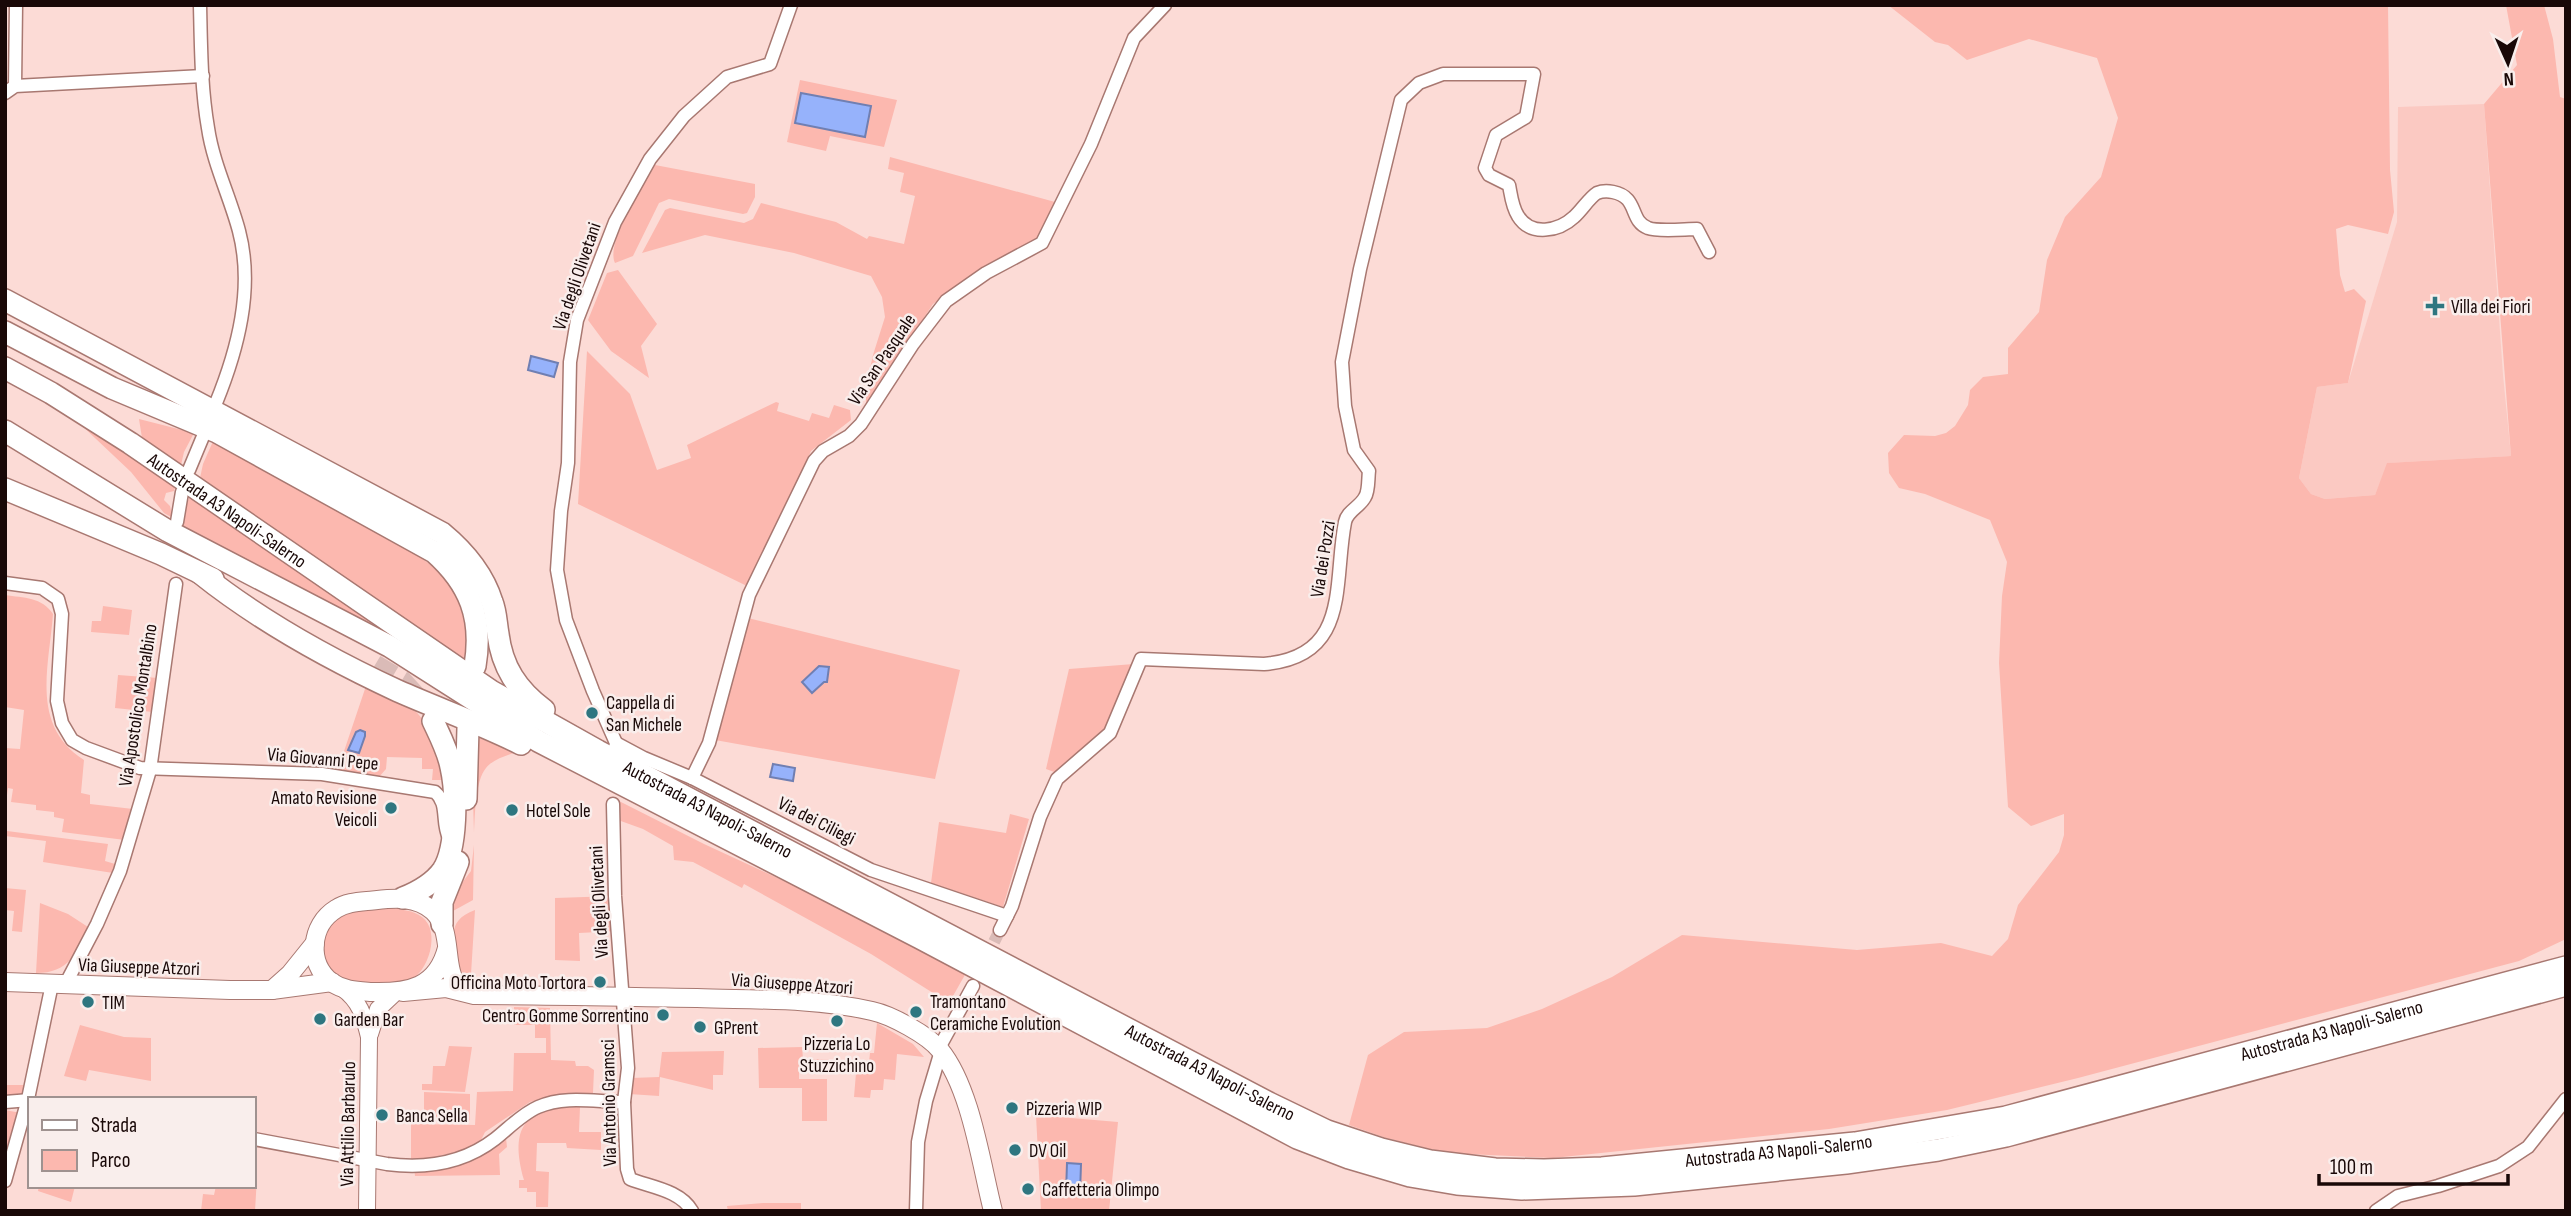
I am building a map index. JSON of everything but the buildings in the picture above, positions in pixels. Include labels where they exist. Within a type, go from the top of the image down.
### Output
[{"type":"highway","points":[[5,300],[442,533],[459,547],[481,575],[493,604],[500,648],[510,677],[530,699],[610,748]]},
{"type":"highway","points":[[5,332],[112,388],[207,427],[434,552],[460,580],[472,604],[478,627],[475,666]]},
{"type":"highway","name":"Autostrada A3 Napoli-Salerno","points":[[5,368],[51,393],[151,457],[491,691],[610,748],[1307,1122],[1393,1153],[1463,1166],[1544,1170],[1612,1167],[1855,1143],[1945,1129],[2006,1116],[2566,967]]},
{"type":"highway","name":"Autostrada A3 Napoli-Salerno","points":[[5,431],[370,635],[538,741],[754,851],[1297,1138],[1388,1171],[1438,1181],[1497,1188],[1555,1189],[1634,1185],[1882,1158],[1960,1145],[2084,1115],[2566,985]]},
{"type":"highway","points":[[5,489],[161,554],[251,597],[375,665]]},
{"type":"highway","points":[[172,526],[251,597]]},
{"type":"highway","points":[[200,573],[272,624],[368,677],[511,739],[690,827],[754,851]]},
{"type":"highway","points":[[403,898],[426,887],[435,879],[447,861],[452,843],[453,780],[448,756],[433,721]]},
{"type":"highway","points":[[442,924],[442,902],[459,858],[464,836],[468,728]]},
{"type":"main road","points":[[272,990],[290,974],[315,943],[322,922],[338,907],[348,903],[403,898],[426,905],[442,924],[451,975],[460,990]]},
{"type":"main road","points":[[315,943],[318,965],[337,985]]},
{"type":"main road","points":[[399,992],[429,979],[438,971],[447,948]]},
{"type":"main road","name":"Via Giuseppe Atzori","points":[[5,982],[272,990],[337,985],[353,991],[399,992],[446,988],[474,995],[760,1000],[875,1011],[901,1023],[940,1050]]},
{"type":"main road","points":[[940,1050],[965,1100],[993,1211]]},
{"type":"street","points":[[16,5],[10,89],[202,76]]},
{"type":"street","points":[[201,5],[202,76],[208,130],[240,233],[246,275],[243,314],[216,403]]},
{"type":"street","name":"Via degli Olivetani","points":[[610,748],[593,691],[570,632],[557,570],[568,463],[570,362],[577,320],[615,222],[650,159],[684,116],[727,77],[770,64],[791,5]]},
{"type":"street","name":"Via San Pasquale","points":[[692,778],[709,743],[749,596],[814,461],[823,451],[849,436],[860,424],[913,344],[946,301],[986,273],[1042,243],[1091,144],[1134,38],[1165,5]]},
{"type":"street","name":"Via dei Pozzi","points":[[1000,930],[1040,817],[1058,779],[1110,733],[1141,659],[1280,663],[1299,657],[1314,647],[1324,633],[1332,616],[1339,585],[1345,518],[1366,496],[1369,471],[1354,450],[1345,406],[1342,362],[1360,269],[1401,100],[1419,83],[1443,74],[1534,74],[1527,117],[1496,135],[1485,168],[1489,175],[1509,185],[1517,216],[1527,226],[1537,230],[1558,228],[1572,220],[1596,194],[1615,192],[1632,203],[1639,223],[1650,229],[1697,229],[1709,253]]},
{"type":"street","points":[[189,470],[204,434]]},
{"type":"street","points":[[172,526],[182,492]]},
{"type":"street","points":[[5,583],[42,588],[58,599],[62,614],[57,701],[62,723],[72,740],[86,748],[150,770]]},
{"type":"street","name":"Via Apostolico Montalbino","points":[[30,1097],[59,984],[97,924],[120,871],[150,770],[176,584]]},
{"type":"street","name":"Via dei Ciliegi","points":[[610,748],[644,758],[692,778],[871,870],[1007,916]]},
{"type":"street","name":"Via Giovanni Pepe","points":[[150,770],[210,769],[322,774],[435,792],[443,801],[444,827],[452,843]]},
{"type":"street","name":"Via degli Olivetani","points":[[613,804],[622,997]]},
{"type":"street","name":"Via Attilio Barbarulo","points":[[337,985],[351,994],[361,1009],[369,1037],[367,1211]]},
{"type":"street","points":[[916,1211],[918,1142],[926,1101],[940,1050],[973,986]]},
{"type":"street","name":"Via Attilio Barbarulo","points":[[369,1037],[378,1009],[399,992]]},
{"type":"street","name":"Via Antonio Gramsci","points":[[622,997],[628,1068],[624,1102],[627,1169],[630,1179],[675,1195],[688,1203],[692,1211]]},
{"type":"street","points":[[5,1102],[28,1099]]},
{"type":"street","points":[[2376,1211],[2398,1196],[2500,1166],[2528,1147],[2566,1099]]},
{"type":"street","points":[[256,1139],[408,1167],[466,1157],[484,1147],[520,1118],[549,1103],[577,1100],[624,1102]]},
{"type":"street","name":"Via Apostolico Montalbino","points":[[5,1181],[28,1102]]},
{"type":"shaded area","name":"Villa dei Fiori","points":[[2484,104],[2511,456],[2388,463],[2375,495],[2325,499],[2311,494],[2299,478],[2317,387],[2348,383],[2397,222],[2398,107]]},
{"type":"green space","points":[[1888,5],[2388,5],[2390,170],[2394,212],[2388,234],[2348,225],[2336,229],[2340,275],[2345,292],[2354,289],[2366,301],[2348,383],[2317,387],[2299,478],[2311,494],[2325,499],[2375,495],[2387,463],[2511,456],[2484,104],[2517,65],[2506,5],[2544,5],[2553,39],[2560,97],[2566,99],[2566,939],[2519,961],[2078,1078],[1947,1110],[1829,1129],[1553,1158],[1447,1153],[1386,1138],[1349,1125],[1368,1055],[1404,1032],[1487,1028],[1542,1009],[1612,977],[1682,935],[1857,950],[1941,943],[1992,956],[2008,939],[2018,905],[2059,852],[2064,835],[2064,814],[2031,826],[2008,807],[1999,663],[2002,596],[2007,562],[1990,520],[1925,494],[1899,488],[1889,473],[1888,453],[1904,435],[1935,436],[1946,433],[1955,426],[1968,405],[1970,390],[1983,377],[2008,374],[2008,348],[2039,312],[2047,260],[2065,217],[2101,177],[2118,118],[2097,58],[2029,39],[1967,60],[1948,45],[1935,42]]},
{"type":"green space","points":[[800,80],[897,100],[884,147],[830,136],[826,151],[787,142]]},
{"type":"green space","points":[[890,157],[1055,202],[1037,238],[981,268],[933,304],[866,406],[866,387],[885,317],[882,297],[871,276],[794,253],[705,235],[642,253],[665,210],[670,208],[744,223],[753,219],[761,203],[836,222],[867,239],[869,236],[904,244],[915,196],[900,192],[904,173],[888,169]]},
{"type":"green space","points":[[655,165],[755,184],[755,197],[747,213],[743,214],[669,199],[659,203],[633,256],[615,263],[613,254],[620,228]]},
{"type":"green space","points":[[618,270],[657,324],[641,346],[649,378],[611,351],[588,320],[607,273]]},
{"type":"green space","points":[[587,351],[630,394],[657,470],[691,458],[687,445],[776,402],[779,403],[777,411],[809,421],[812,413],[829,418],[834,405],[850,410],[851,420],[811,451],[747,586],[578,504]]},
{"type":"green space","points":[[139,419],[194,433],[184,452],[181,465],[142,438]]},
{"type":"green space","points":[[77,421],[176,484],[174,491],[166,493],[164,500],[170,506],[173,518],[164,513],[131,472]]},
{"type":"green space","points":[[214,439],[405,546],[439,571],[458,597],[468,625],[468,663],[200,478]]},
{"type":"green space","points":[[192,495],[381,625],[377,630],[181,526],[183,507]]},
{"type":"green space","points":[[5,595],[38,601],[53,614],[47,675],[49,713],[67,746],[84,760],[81,793],[90,795],[90,804],[133,809],[125,840],[62,832],[64,819],[54,817],[54,812],[36,810],[36,805],[11,802],[13,789],[8,788],[5,809],[5,748],[20,749],[24,710],[5,707]]},
{"type":"green space","points":[[103,606],[132,610],[129,635],[91,632],[92,621],[101,621]]},
{"type":"green space","points":[[748,618],[960,670],[935,779],[715,740]]},
{"type":"green space","points":[[1134,664],[1106,730],[1057,773],[1046,769],[1069,669]]},
{"type":"green space","points":[[118,675],[158,678],[153,712],[115,708]]},
{"type":"green space","points":[[367,683],[402,701],[419,715],[433,741],[442,780],[432,780],[433,769],[422,769],[422,758],[387,757],[386,769],[378,778],[337,772]]},
{"type":"green space","points":[[471,735],[516,752],[492,762],[482,774],[476,799],[474,833]]},
{"type":"green space","points":[[617,800],[966,973],[949,1003],[871,954],[744,884],[742,888],[693,862],[674,860],[673,846],[643,829],[618,820]]},
{"type":"green space","points":[[1010,814],[1029,819],[1003,907],[931,883],[939,822],[1006,833]]},
{"type":"green space","points":[[7,831],[108,844],[105,861],[115,864],[113,873],[43,862],[46,841],[5,836]]},
{"type":"green space","points":[[474,845],[473,900],[453,911],[447,922],[455,892],[471,871]]},
{"type":"green space","points":[[5,888],[26,890],[22,932],[12,931],[14,911],[5,910]]},
{"type":"green space","points":[[615,896],[618,931],[579,933],[580,961],[555,960],[555,898]]},
{"type":"green space","points":[[40,903],[68,914],[88,927],[75,953],[64,966],[36,973]]},
{"type":"green space","points":[[392,908],[415,913],[428,923],[432,941],[422,969],[409,981],[396,984],[363,985],[341,979],[334,973],[324,955],[324,935],[328,927],[348,914]]},
{"type":"green space","points":[[475,910],[471,974],[467,975],[457,969],[453,934],[459,920]]},
{"type":"green space","points":[[514,1007],[550,1008],[551,1060],[575,1061],[576,1066],[588,1066],[594,1070],[593,1093],[557,1095],[530,1102],[485,1132],[480,1142],[464,1150],[427,1159],[411,1159],[411,1124],[475,1125],[477,1092],[513,1091],[514,1053],[546,1053],[546,1038],[535,1038],[535,1025],[514,1025]]},
{"type":"green space","points":[[877,1023],[913,1044],[924,1057],[897,1054],[895,1080],[884,1079],[883,1090],[871,1090],[870,1098],[854,1097],[857,1061],[869,1062],[870,1053],[874,1053]]},
{"type":"green space","points":[[80,1025],[124,1037],[151,1038],[151,1081],[89,1070],[86,1081],[64,1076]]},
{"type":"green space","points":[[449,1046],[472,1047],[465,1092],[422,1090],[422,1084],[432,1084],[433,1066],[445,1066]]},
{"type":"green space","points":[[802,1047],[804,1071],[799,1072],[799,1079],[827,1079],[827,1121],[802,1121],[802,1088],[759,1088],[758,1048]]},
{"type":"green space","points":[[724,1051],[723,1075],[713,1075],[713,1090],[660,1077],[659,1096],[629,1094],[631,1078],[659,1077],[662,1052]]},
{"type":"green space","points":[[808,1059],[829,1059],[829,1072],[808,1071]]},
{"type":"green space","points":[[5,1085],[25,1085],[21,1100],[5,1102]]},
{"type":"green space","points":[[424,1092],[470,1094],[470,1120],[424,1119]]},
{"type":"green space","points":[[580,1107],[579,1132],[601,1132],[601,1150],[567,1148],[566,1143],[537,1143],[536,1171],[549,1172],[548,1207],[536,1207],[536,1192],[519,1188],[519,1180],[524,1180],[519,1146],[521,1133],[526,1123],[534,1116],[561,1108]]},
{"type":"green space","points":[[5,1110],[21,1113],[10,1156],[5,1154]]},
{"type":"green space","points":[[1036,1115],[1118,1122],[1109,1211],[1041,1211]]},
{"type":"green space","points":[[505,1130],[507,1147],[499,1154],[500,1175],[415,1176],[414,1167],[449,1162]]},
{"type":"green space","points":[[257,1177],[255,1211],[201,1211],[203,1194],[214,1195],[216,1188],[256,1188]]},
{"type":"green space","points":[[39,1188],[74,1188],[71,1202],[38,1191]]},
{"type":"green space","points":[[801,1203],[801,1211],[728,1211],[727,1206]]},
{"type":"water","points":[[801,93],[871,106],[865,137],[795,123]]},
{"type":"water","points":[[531,356],[558,363],[554,377],[528,370]]},
{"type":"water","points":[[819,666],[829,667],[827,682],[812,693],[802,682]]},
{"type":"water","points":[[356,732],[365,732],[365,736],[359,753],[348,750]]},
{"type":"water","points":[[773,764],[795,768],[793,781],[770,777]]},
{"type":"water","points":[[1067,1163],[1081,1164],[1080,1193],[1066,1193]]},
{"type":"tunnel","points":[[375,665],[402,681],[422,703]]},
{"type":"tunnel","points":[[986,958],[1000,930]]},
{"type":"place","name":"Villa dei Fiori","points":[[2435,306]]},
{"type":"place","name":"Cappella di San Michele","points":[[592,713]]},
{"type":"place","name":"Amato Revisione Veicoli","points":[[391,808]]},
{"type":"place","name":"Hotel Sole","points":[[512,810]]},
{"type":"place","name":"Officina Moto Tortora","points":[[600,982]]},
{"type":"place","name":"TIM","points":[[88,1002]]},
{"type":"place","name":"Tramontano Ceramiche Evolution","points":[[916,1012]]},
{"type":"place","name":"Centro Gomme Sorrentino","points":[[663,1015]]},
{"type":"place","name":"Garden Bar","points":[[320,1019]]},
{"type":"place","name":"Pizzeria Lo Stuzzichino","points":[[837,1021]]},
{"type":"place","name":"GPrent","points":[[700,1027]]},
{"type":"place","name":"Pizzeria WIP","points":[[1012,1108]]},
{"type":"place","name":"Banca Sella","points":[[382,1115]]},
{"type":"place","name":"DV Oil","points":[[1015,1150]]},
{"type":"place","name":"Caffetteria Olimpo","points":[[1028,1189]]}]
